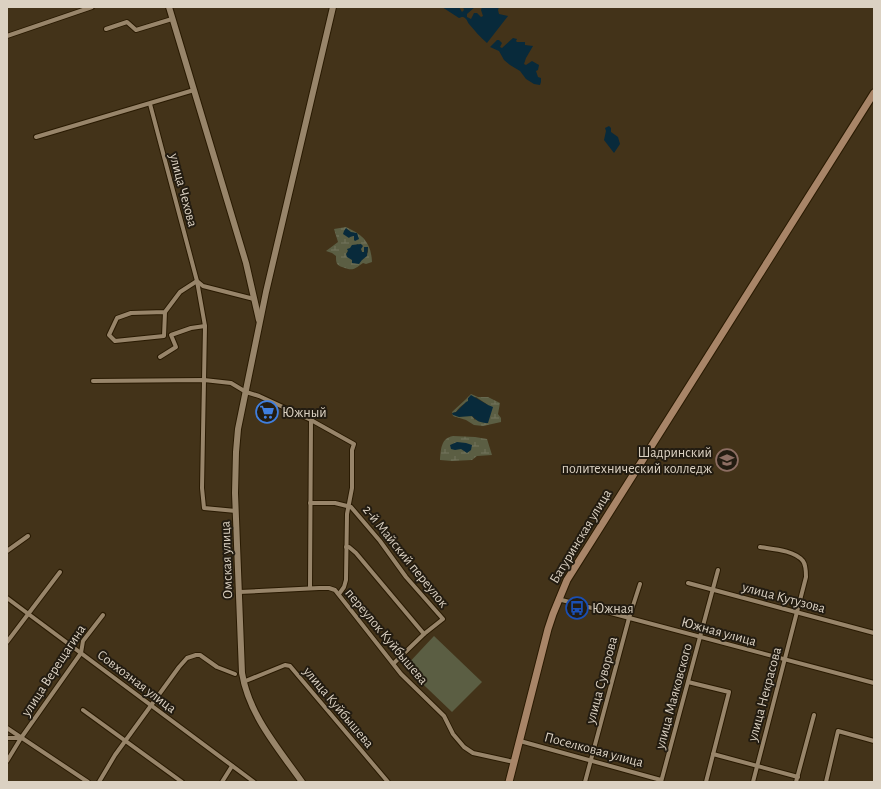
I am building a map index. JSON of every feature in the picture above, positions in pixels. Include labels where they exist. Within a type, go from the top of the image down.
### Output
[{"type":"main road","name":"Батуринская улица","points":[[509,782],[548,629],[558,599],[571,572],[874,93]]},
{"type":"street","points":[[7,36],[92,7]]},
{"type":"street","points":[[169,7],[244,256],[259,324]]},
{"type":"street","name":"Омская улица","points":[[302,782],[255,715],[243,682],[236,512],[236,452],[238,430],[259,324],[333,7]]},
{"type":"street","points":[[106,28],[127,22],[136,30],[172,19]]},
{"type":"street","points":[[36,137],[194,90]]},
{"type":"street","name":"улица Чехова","points":[[150,104],[197,281],[205,326],[202,488],[204,508],[236,512]]},
{"type":"street","points":[[165,312],[131,313],[117,318],[109,335],[114,341],[164,336],[165,312],[180,292],[197,281],[203,286],[254,299]]},
{"type":"street","points":[[160,357],[176,347],[171,334],[191,328],[205,326]]},
{"type":"street","points":[[93,381],[204,380],[231,383],[246,392],[265,398],[311,420],[354,444],[352,450],[352,488],[348,506],[346,580],[344,587],[339,594]]},
{"type":"street","points":[[310,588],[311,420]]},
{"type":"street","name":"2-й Майский переулок","points":[[310,503],[335,503],[351,507],[364,520],[406,577],[443,619],[424,634],[394,663]]},
{"type":"street","points":[[7,551],[28,536]]},
{"type":"street","points":[[346,547],[356,553],[424,634]]},
{"type":"street","name":"улица Некрасова","points":[[753,782],[806,577],[804,562],[797,556],[788,552],[760,547]]},
{"type":"street","name":"улица Маяковского","points":[[661,781],[718,570]]},
{"type":"street","points":[[7,642],[60,572]]},
{"type":"street","name":"улица Кутузова","points":[[688,583],[874,633]]},
{"type":"street","name":"улица Суворова","points":[[585,782],[629,618],[640,584]]},
{"type":"street","name":"переулок Куйбышева","points":[[239,592],[310,588],[329,588],[334,590],[339,594],[346,606],[413,687],[444,716],[453,734],[464,747],[474,753],[514,762]]},
{"type":"street","name":"Совхозная улица","points":[[7,598],[254,782]]},
{"type":"street","name":"Южная улица","points":[[558,599],[874,684]]},
{"type":"street","name":"улица Верещагина","points":[[7,761],[21,738],[81,653],[83,641],[103,615]]},
{"type":"street","points":[[99,782],[115,755],[179,667],[191,656],[200,655],[217,667],[235,674]]},
{"type":"street","name":"улица Куйбышева","points":[[243,682],[285,665],[290,666],[388,782]]},
{"type":"street","points":[[688,682],[729,692],[706,782]]},
{"type":"street","points":[[83,710],[182,782]]},
{"type":"street","points":[[796,782],[814,715]]},
{"type":"street","points":[[7,728],[88,782]]},
{"type":"street","points":[[826,782],[838,731],[874,741]]},
{"type":"street","points":[[7,738],[21,738]]},
{"type":"street","name":"Поселковая улица","points":[[520,741],[591,759],[661,781]]},
{"type":"street","points":[[713,754],[798,777]]},
{"type":"street","points":[[222,782],[232,766]]},
{"type":"green space","points":[[346,227],[361,236],[368,244],[372,262],[366,264],[363,263],[351,269],[337,264],[336,256],[326,251],[338,242],[334,229]],"holes":[[[358,244],[362,252],[365,252],[364,247],[368,247],[368,252],[362,260],[349,257],[347,252]]]},
{"type":"green space","points":[[471,394],[478,397],[488,397],[500,403],[498,414],[501,418],[501,422],[483,426],[474,425],[466,420],[453,416],[452,412]],"holes":[[[476,397],[488,405],[475,420],[472,416],[453,413],[465,403]]]},
{"type":"green space","points":[[453,436],[487,439],[492,455],[477,456],[472,460],[440,460],[442,445],[446,439]]},
{"type":"green space","points":[[434,636],[482,682],[452,712],[405,667]]},
{"type":"water","points":[[442,7],[459,7],[462,12],[464,10],[463,7],[475,7],[467,14],[467,17],[471,19],[474,13],[477,13],[481,17],[483,16],[481,10],[482,7],[499,7],[499,14],[508,16],[487,43],[475,32],[465,18],[459,18]]},
{"type":"water","points":[[513,38],[517,39],[517,42],[525,42],[525,45],[533,46],[524,64],[526,65],[532,61],[539,65],[538,70],[536,71],[538,77],[541,78],[540,85],[534,84],[526,79],[520,71],[504,60],[499,51],[490,47],[497,40],[499,40],[502,43],[500,47],[502,48]]},
{"type":"water","points":[[609,126],[611,128],[611,132],[618,137],[620,144],[614,153],[604,140],[606,131],[605,128]]},
{"type":"water","points":[[346,228],[351,232],[357,233],[359,239],[355,241],[354,236],[349,238],[343,234]]},
{"type":"water","points":[[361,244],[363,246],[361,249],[362,252],[364,252],[364,247],[368,247],[367,256],[359,264],[352,263],[352,260],[347,257],[347,249],[352,245]]},
{"type":"water","points":[[471,395],[493,407],[488,423],[483,423],[472,416],[459,417],[453,415],[452,413],[456,412],[468,401],[468,398]]},
{"type":"water","points":[[457,442],[472,445],[471,450],[467,453],[461,449],[451,449],[450,445]]},
{"type":"place","name":"Южный","points":[[267,412]]},
{"type":"place","name":"Шадринский политехнический колледж","points":[[727,460]]},
{"type":"place","name":"Южная","points":[[577,608]]}]
